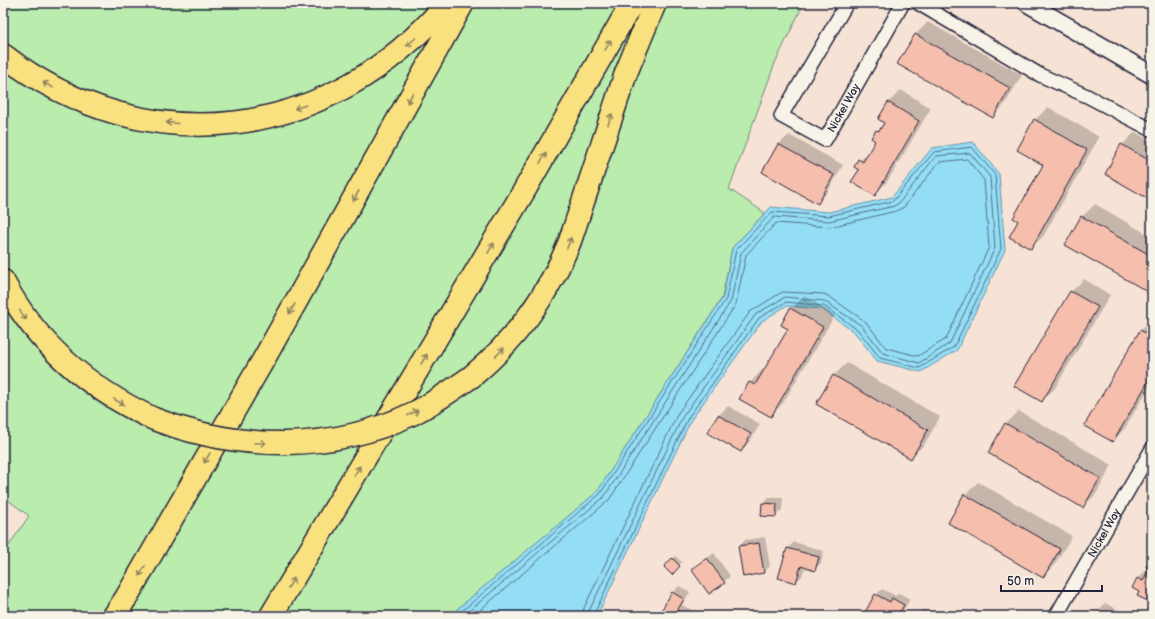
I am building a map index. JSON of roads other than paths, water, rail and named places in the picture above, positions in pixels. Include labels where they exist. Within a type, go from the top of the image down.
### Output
[{"type":"highway","points":[[3,55],[48,85],[76,98],[112,111],[162,122],[197,124],[233,123],[288,111],[313,103],[350,86],[385,63],[409,44],[447,3]]},
{"type":"highway","points":[[114,616],[130,592],[261,364],[463,3]]},
{"type":"highway","points":[[271,616],[524,192],[632,3]]},
{"type":"highway","points":[[3,281],[31,325],[60,358],[110,397],[154,419],[196,433],[224,439],[260,443],[306,442],[359,434],[402,418],[444,396],[471,377],[493,358],[521,328],[545,294],[570,241],[624,79],[655,3]]},
{"type":"street","name":"Nickel Way","points":[[847,3],[781,116],[825,140],[903,3]]},
{"type":"street","points":[[918,3],[1040,75],[1087,96],[1152,130]]},
{"type":"street","points":[[1027,3],[1152,75]]},
{"type":"street","name":"Nickel Way","points":[[1056,616],[1152,449]]},
{"type":"water","points":[[973,142],[999,174],[1005,250],[957,350],[921,372],[877,361],[855,333],[822,309],[786,306],[762,321],[691,420],[597,616],[449,616],[597,492],[723,297],[732,248],[771,207],[829,212],[892,197],[932,148]]}]
